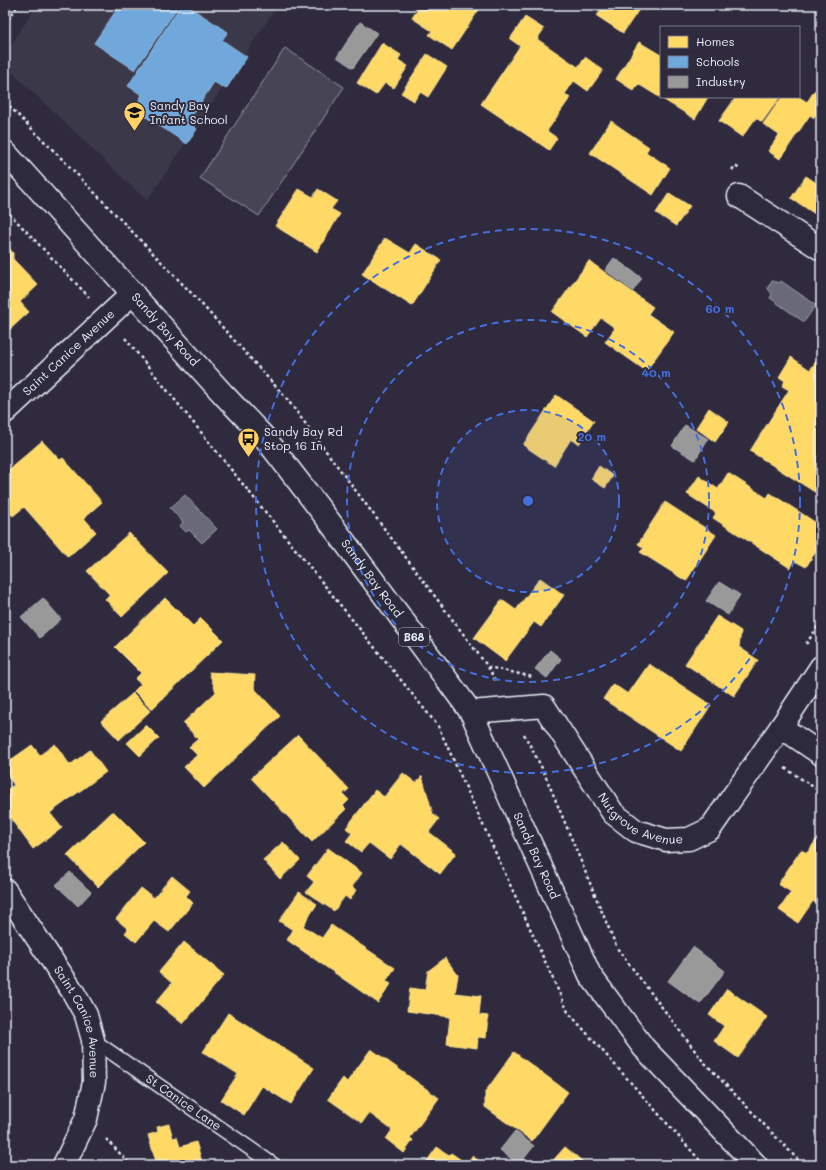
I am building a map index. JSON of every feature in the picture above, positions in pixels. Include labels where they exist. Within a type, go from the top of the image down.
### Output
[{"type":"main road","name":"Sandy Bay Road","points":[[5,152],[223,394],[265,438],[329,521],[471,712],[590,975],[644,1048],[756,1165]]},
{"type":"main road","points":[[739,196],[821,249]]},
{"type":"main road","name":"Saint Canice Avenue","points":[[5,412],[133,293]]},
{"type":"main road","name":"Nutgrove Avenue","points":[[471,712],[544,706],[613,813],[636,831],[666,840],[689,839],[710,829],[821,667]]},
{"type":"main road","points":[[781,727],[821,754]]},
{"type":"main road","name":"Saint Canice Avenue","points":[[5,890],[73,992],[86,1016],[93,1040],[94,1082],[86,1119],[64,1165]]},
{"type":"lane","name":"St Canice Lane","points":[[93,1040],[274,1165]]},
{"type":"path","points":[[5,24],[18,5]]},
{"type":"path","points":[[5,102],[197,299],[287,399],[488,667],[543,770],[618,948],[702,1060],[803,1165]]},
{"type":"path","points":[[5,209],[108,317],[438,726],[568,1012],[704,1165]]},
{"type":"path","points":[[804,648],[821,622]]},
{"type":"path","points":[[488,667],[529,676],[535,679]]},
{"type":"path","points":[[763,753],[821,792]]},
{"type":"path","points":[[86,1119],[131,1165]]},
{"type":"shaded area","name":"Sandy Bay Infant School","points":[[37,5],[278,5],[147,201],[5,66],[5,54]]},
{"type":"shaded area","points":[[285,48],[344,87],[259,216],[200,178]]},
{"type":"water","points":[[772,281],[779,283],[781,281],[816,305],[804,322],[770,298],[772,294],[768,287]]},
{"type":"water","points":[[185,495],[217,529],[202,543],[189,530],[186,532],[180,526],[183,522],[170,508]]},
{"type":"building: Homes","points":[[421,5],[482,5],[452,50],[429,35],[432,31],[412,18]]},
{"type":"building: Homes","points":[[604,5],[642,5],[623,33],[597,16]]},
{"type":"building: Homes","points":[[525,17],[544,29],[537,39],[578,67],[585,57],[603,70],[588,91],[574,81],[565,94],[570,98],[547,131],[557,138],[549,150],[481,104],[520,46],[510,39]]},
{"type":"building: Homes","points":[[639,42],[660,54],[660,98],[638,84],[634,91],[616,79]]},
{"type":"building: Homes","points":[[382,43],[401,55],[398,60],[408,66],[394,88],[385,83],[376,95],[357,83]]},
{"type":"building: Homes","points":[[427,54],[447,67],[428,97],[420,92],[414,101],[401,93]]},
{"type":"building: Homes","points":[[815,90],[821,94],[821,108],[814,118],[810,115],[780,159],[768,151],[779,135],[763,124],[781,98],[800,98],[807,102]]},
{"type":"building: Homes","points":[[661,98],[707,98],[695,119]]},
{"type":"building: Homes","points":[[735,98],[779,98],[762,122],[756,118],[742,137],[719,121]]},
{"type":"building: Homes","points":[[611,121],[649,147],[646,152],[670,168],[653,195],[590,153]]},
{"type":"building: Homes","points":[[806,176],[821,186],[821,218],[791,198]]},
{"type":"building: Homes","points":[[299,189],[313,197],[318,189],[337,201],[331,209],[340,214],[317,252],[275,226]]},
{"type":"building: Homes","points":[[669,193],[690,206],[676,226],[656,213]]},
{"type":"building: Homes","points":[[385,238],[410,253],[416,244],[441,260],[412,306],[362,274]]},
{"type":"building: Homes","points":[[5,247],[8,247],[13,253],[13,259],[38,285],[20,302],[29,312],[6,333]]},
{"type":"building: Homes","points":[[589,261],[653,307],[648,314],[674,332],[646,371],[605,342],[615,328],[601,318],[587,337],[552,312]]},
{"type":"building: Homes","points":[[791,357],[810,370],[819,357],[821,358],[821,425],[818,424],[816,428],[821,431],[821,496],[750,451],[789,390],[782,386],[785,381],[779,377]]},
{"type":"building: Homes","points":[[556,395],[594,421],[579,444],[571,439],[554,466],[523,445]]},
{"type":"building: Homes","points":[[709,408],[729,422],[715,442],[696,428]]},
{"type":"building: Homes","points":[[42,441],[60,460],[63,458],[102,502],[84,518],[96,532],[68,557],[24,507],[13,516],[5,507],[5,473]]},
{"type":"building: Homes","points":[[599,466],[613,476],[605,488],[591,479]]},
{"type":"building: Homes","points":[[728,473],[767,498],[770,493],[821,526],[821,543],[806,567],[795,561],[790,568],[713,518],[716,513],[687,494],[699,476],[718,489]]},
{"type":"building: Homes","points":[[665,502],[716,535],[686,581],[640,552],[644,548],[638,544]]},
{"type":"building: Homes","points":[[129,533],[168,573],[122,617],[105,599],[110,595],[87,571]]},
{"type":"building: Homes","points":[[540,578],[564,595],[541,627],[534,622],[505,661],[474,638],[502,600],[516,610]]},
{"type":"building: Homes","points":[[165,598],[193,626],[201,618],[223,640],[152,709],[134,691],[141,684],[135,679],[141,673],[115,647]]},
{"type":"building: Homes","points":[[717,616],[741,631],[739,647],[758,660],[734,696],[685,664]]},
{"type":"building: Homes","points":[[649,664],[711,705],[681,751],[603,699],[613,684],[628,694]]},
{"type":"building: Homes","points":[[209,672],[255,675],[254,688],[280,716],[204,788],[184,767],[197,755],[189,747],[198,739],[183,723],[216,692]]},
{"type":"building: Homes","points":[[133,693],[150,711],[119,740],[101,721]]},
{"type":"building: Homes","points":[[146,725],[159,738],[140,756],[127,743]]},
{"type":"building: Homes","points":[[298,735],[349,789],[343,794],[349,800],[343,806],[346,809],[312,842],[251,778]]},
{"type":"building: Homes","points":[[55,744],[70,765],[90,750],[106,772],[50,813],[62,828],[33,849],[5,811],[5,791],[14,785],[5,772],[5,764],[32,745],[40,755]]},
{"type":"building: Homes","points":[[403,773],[416,783],[422,776],[433,814],[439,819],[429,832],[456,853],[440,874],[401,844],[390,859],[369,843],[361,852],[346,841],[352,833],[346,828],[375,790],[384,797]]},
{"type":"building: Homes","points":[[113,811],[144,842],[98,887],[67,855]]},
{"type":"building: Homes","points":[[817,839],[821,841],[821,905],[820,906],[813,901],[798,923],[779,910],[791,892],[778,884],[801,850],[807,853]]},
{"type":"building: Homes","points":[[283,842],[300,860],[280,879],[263,860]]},
{"type":"building: Homes","points":[[328,848],[362,873],[352,887],[356,890],[350,900],[345,896],[334,911],[306,892],[314,882],[307,876]]},
{"type":"building: Homes","points":[[172,876],[190,891],[186,896],[193,903],[169,932],[154,921],[136,942],[125,933],[128,929],[116,919],[141,888],[154,898]]},
{"type":"building: Homes","points":[[299,892],[317,904],[303,926],[322,938],[331,925],[395,968],[386,981],[391,984],[378,1003],[287,940],[293,930],[279,921]]},
{"type":"building: Homes","points":[[184,942],[224,975],[183,1024],[156,1002],[172,983],[159,972]]},
{"type":"building: Homes","points":[[445,958],[458,975],[455,993],[481,996],[479,1015],[488,1016],[486,1038],[478,1037],[477,1048],[447,1044],[450,1017],[407,1011],[410,988],[425,990],[428,971]]},
{"type":"building: Homes","points":[[727,989],[767,1017],[738,1058],[714,1041],[724,1026],[709,1015]]},
{"type":"building: Homes","points":[[228,1013],[314,1068],[291,1104],[262,1086],[244,1115],[221,1100],[238,1074],[203,1052]]},
{"type":"building: Homes","points":[[371,1049],[439,1098],[410,1138],[413,1140],[404,1153],[386,1139],[392,1130],[369,1113],[362,1123],[328,1099],[343,1078],[347,1082]]},
{"type":"building: Homes","points":[[514,1052],[568,1092],[532,1141],[485,1107],[485,1092]]},
{"type":"building: Homes","points":[[169,1124],[173,1138],[177,1137],[180,1147],[196,1142],[203,1165],[157,1165],[148,1135],[158,1132],[157,1127]]},
{"type":"building: Homes","points":[[437,1147],[449,1155],[451,1153],[467,1164],[472,1156],[485,1165],[424,1165]]},
{"type":"building: Homes","points":[[565,1147],[587,1165],[549,1165]]},
{"type":"building: Schools","points":[[120,5],[179,5],[135,70],[94,43]]},
{"type":"building: Schools","points":[[181,5],[186,5],[228,32],[222,40],[247,57],[226,89],[214,82],[188,122],[197,129],[187,144],[134,109],[142,95],[128,86]]},
{"type":"building: Industry","points":[[360,22],[377,33],[353,68],[337,57]]},
{"type":"building: Industry","points":[[614,258],[642,278],[633,291],[605,270]]},
{"type":"building: Industry","points":[[685,425],[708,439],[695,460],[672,446]]},
{"type":"building: Industry","points":[[719,582],[740,595],[728,615],[706,601]]},
{"type":"building: Industry","points":[[43,598],[61,619],[40,638],[21,617]]},
{"type":"building: Industry","points":[[550,650],[561,659],[547,678],[535,669]]},
{"type":"building: Industry","points":[[70,872],[91,892],[78,906],[56,885]]},
{"type":"building: Industry","points":[[693,947],[725,971],[700,1004],[668,981]]},
{"type":"building: Industry","points":[[515,1131],[534,1146],[519,1165],[500,1150]]},
{"type":"place","name":"Sandy Bay Infant School","points":[[134,132]]},
{"type":"place","name":"Sandy Bay Rd Stop 16 In","points":[[248,458]]}]
